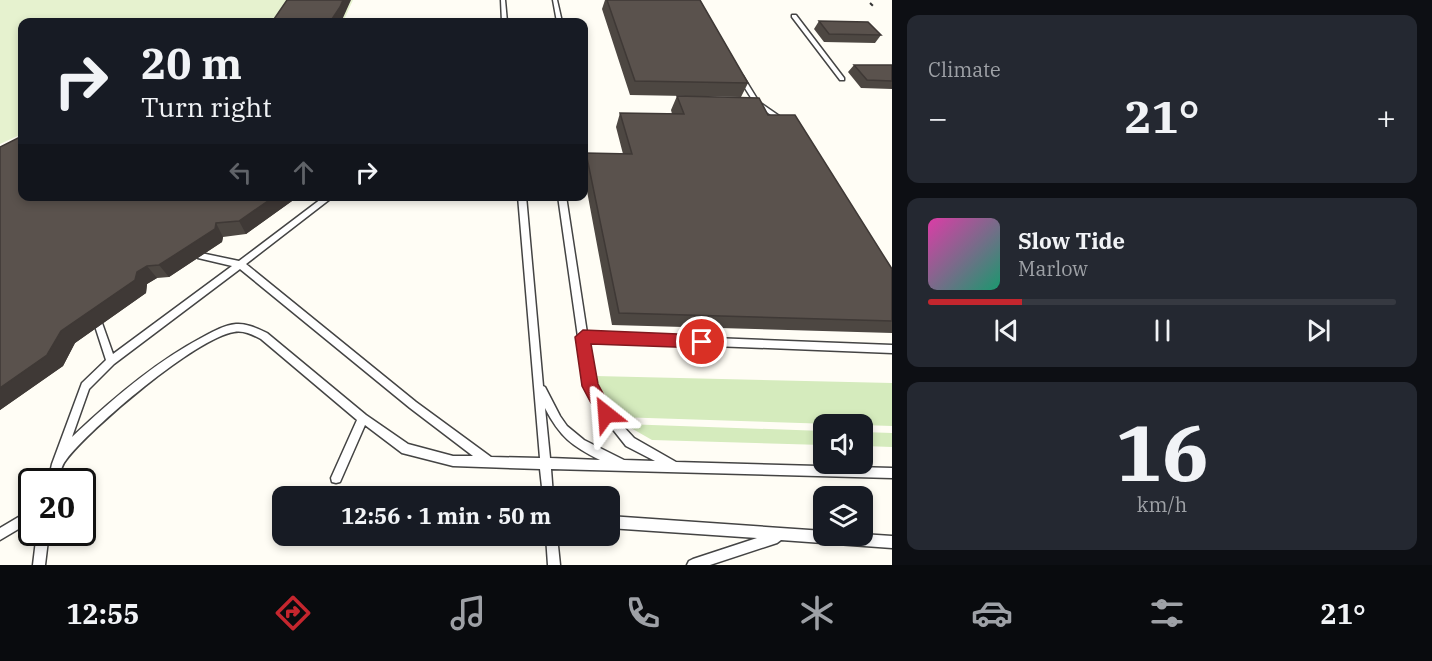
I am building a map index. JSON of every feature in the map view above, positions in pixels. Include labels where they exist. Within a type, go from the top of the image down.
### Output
[{"type":"lane","points":[[503,0],[505,18]]},
{"type":"lane","points":[[555,0],[559,18]]},
{"type":"lane","points":[[794,16],[842,79]]},
{"type":"lane","points":[[737,70],[757,103],[790,127]]},
{"type":"lane","points":[[57,468],[85,386],[111,361],[324,201]]},
{"type":"lane","points":[[522,201],[547,486]]},
{"type":"lane","points":[[563,201],[590,386],[606,414],[630,442],[674,466]]},
{"type":"lane","points":[[201,256],[240,264],[413,405],[488,462]]},
{"type":"lane","points":[[99,326],[111,361]]},
{"type":"lane","points":[[60,458],[85,430],[177,358],[213,336],[233,328],[250,329],[264,336],[363,418],[406,449],[453,461],[892,473]]},
{"type":"lane","points":[[583,337],[892,349]]},
{"type":"lane","points":[[538,379],[554,419],[573,441],[623,465]]},
{"type":"lane","points":[[336,478],[363,418]]},
{"type":"lane","points":[[0,534],[18,523]]},
{"type":"lane","points":[[620,523],[892,542]]},
{"type":"lane","points":[[693,565],[783,535]]},
{"type":"lane","points":[[39,565],[41,546]]},
{"type":"lane","points":[[553,546],[554,565]]},
{"type":"path","points":[[870,3],[873,6]]},
{"type":"green space","points":[[0,0],[353,0],[345,18],[18,18],[18,136],[0,144]]},
{"type":"green space","points":[[595,376],[892,383],[892,426],[873,425],[873,414],[813,414],[813,423],[617,417],[599,393]]},
{"type":"green space","points":[[624,424],[813,431],[813,445],[652,440]]},
{"type":"green space","points":[[873,432],[892,433],[892,447],[873,446]]},
{"type":"building","points":[[287,0],[343,0],[333,18],[275,18]]},
{"type":"building","points":[[607,0],[700,0],[748,83],[635,81]]},
{"type":"building","points":[[819,21],[868,22],[881,35],[829,34]]},
{"type":"building","points":[[854,65],[892,65],[892,81],[867,80]]},
{"type":"building","points":[[677,96],[759,98],[768,115],[795,115],[892,269],[892,321],[619,313],[588,163],[588,153],[632,154],[620,113],[684,114]]},
{"type":"building","points":[[18,138],[18,201],[268,201],[239,221],[216,223],[215,229],[159,265],[147,266],[137,272],[135,280],[61,331],[47,355],[0,388],[0,147]]},
{"type":"route","points":[[606,414],[590,386],[583,337],[702,342]]}]
